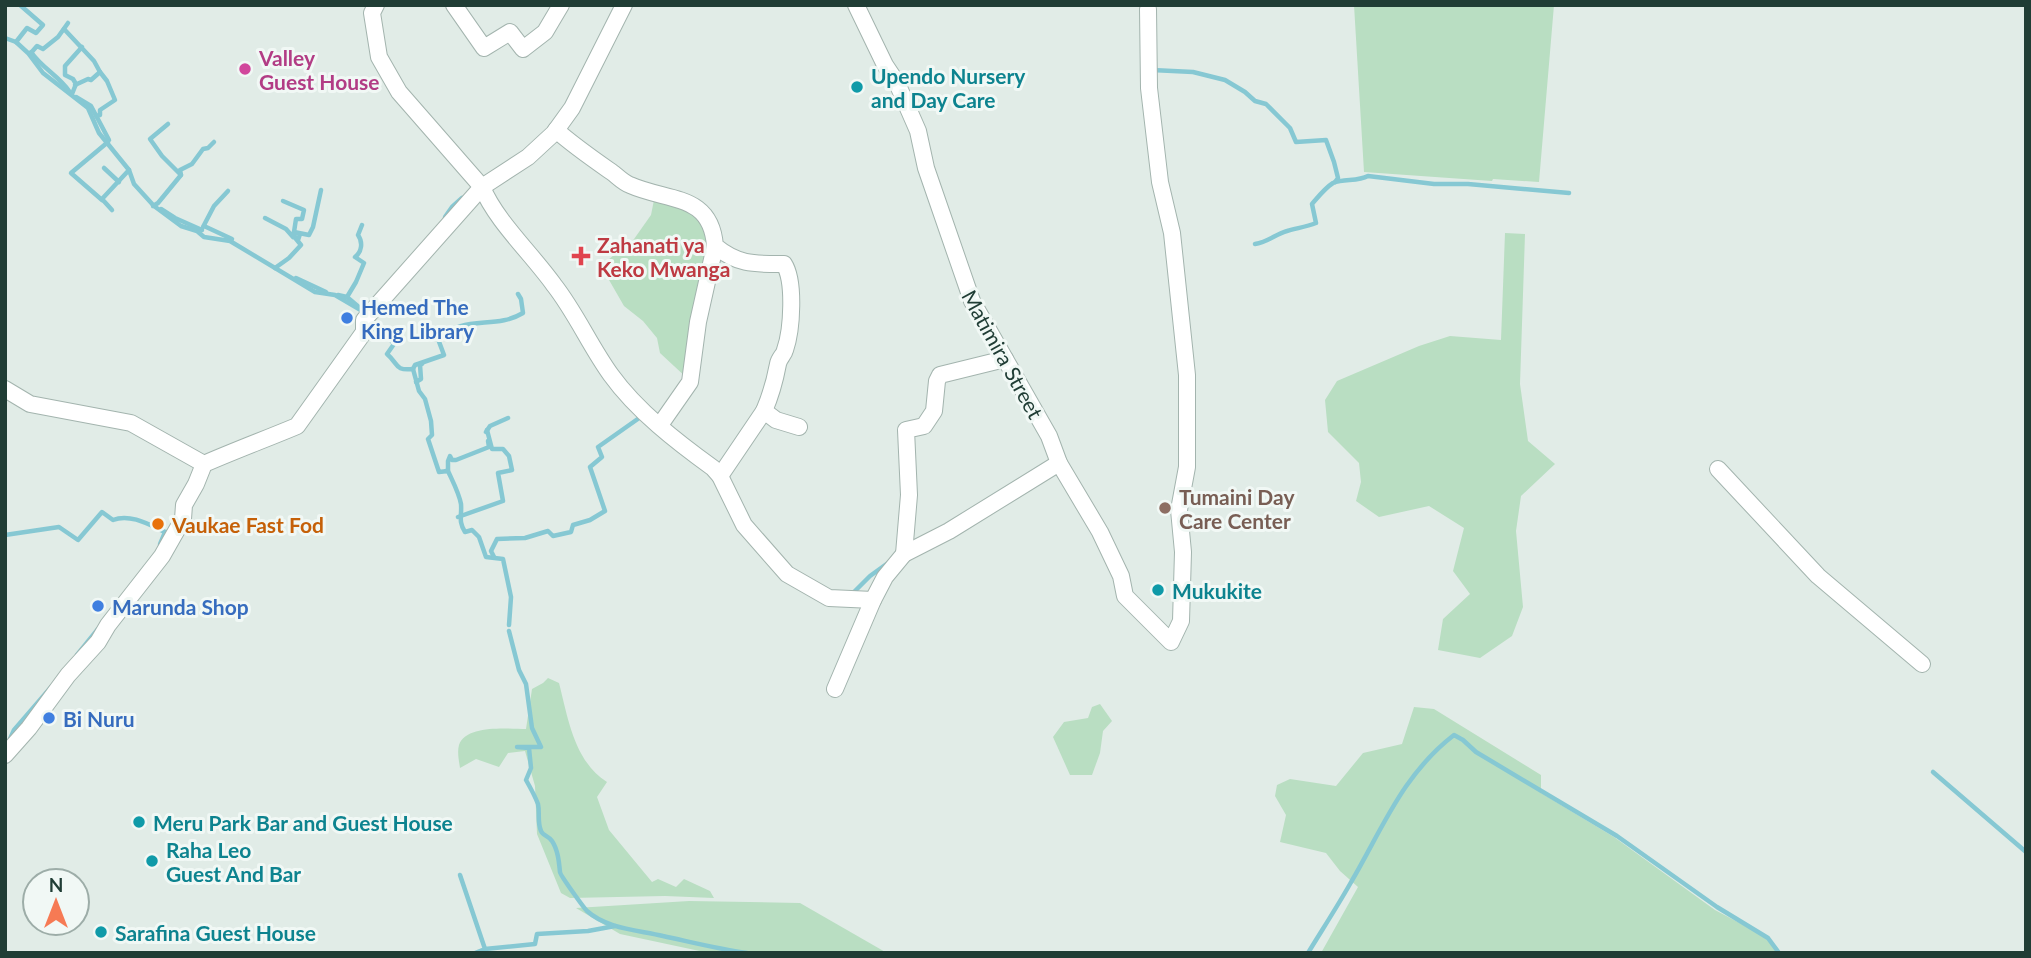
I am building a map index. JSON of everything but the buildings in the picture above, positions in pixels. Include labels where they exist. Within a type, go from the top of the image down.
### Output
[{"type":"street","points":[[376,5],[372,13],[379,57],[399,92],[482,187],[490,205],[569,304],[611,375],[634,401],[720,476],[744,525],[787,574],[829,598],[873,600]]},
{"type":"street","points":[[454,5],[484,48],[510,32],[523,49],[545,32],[561,5]]},
{"type":"street","points":[[5,755],[29,728],[68,675],[98,642],[108,625],[162,556],[183,519],[184,505],[205,464],[248,443],[280,435],[297,426],[364,332],[364,320],[482,187],[528,157],[555,131],[572,108],[625,5]]},
{"type":"street","name":"Matimira Street","points":[[856,5],[885,65],[897,83],[918,131],[926,168],[972,301],[1049,436],[1059,463],[1093,519],[1124,583],[1125,596],[1171,642],[1181,621],[1183,552],[1179,510],[1187,467],[1187,375],[1172,233],[1160,182],[1149,88],[1148,9]]},
{"type":"street","points":[[555,131],[629,185],[696,208],[709,218],[713,226],[715,246],[698,322],[691,382],[660,425]]},
{"type":"street","points":[[715,246],[733,260],[783,264],[789,276],[790,302],[785,351],[778,360],[774,383],[764,411],[720,476]]},
{"type":"street","points":[[904,554],[909,495],[906,430],[924,426],[934,411],[940,375],[1005,359]]},
{"type":"street","points":[[5,389],[30,404],[131,423],[205,464]]},
{"type":"street","points":[[764,411],[776,420],[799,427]]},
{"type":"street","points":[[835,689],[873,600],[885,577],[904,554],[949,531],[1059,463]]},
{"type":"street","points":[[1718,469],[1818,576],[1922,664]]},
{"type":"green space","points":[[1354,5],[1554,5],[1539,182],[1364,172]]},
{"type":"green space","points":[[654,200],[671,200],[703,217],[710,246],[688,379],[660,353],[657,338],[643,321],[624,306],[601,266],[615,254],[627,249],[651,215]]},
{"type":"green space","points":[[1505,233],[1525,234],[1520,384],[1528,441],[1555,464],[1521,496],[1516,531],[1523,607],[1512,636],[1480,658],[1438,650],[1443,619],[1470,594],[1453,571],[1464,528],[1429,506],[1379,517],[1356,501],[1361,482],[1359,463],[1328,432],[1325,400],[1337,381],[1419,346],[1450,336],[1501,340]]},
{"type":"green space","points":[[548,678],[559,683],[569,724],[580,751],[587,763],[607,782],[597,797],[609,830],[652,882],[658,879],[676,887],[684,879],[710,891],[714,898],[570,898],[561,893],[537,834],[535,786],[525,751],[508,753],[499,767],[476,759],[460,768],[458,754],[463,738],[489,729],[526,729],[532,689]]},
{"type":"green space","points":[[1100,704],[1112,721],[1103,731],[1100,753],[1092,775],[1070,775],[1053,737],[1064,722],[1088,718],[1092,707]]},
{"type":"green space","points":[[1414,707],[1434,709],[1541,775],[1541,793],[1614,837],[1715,910],[1768,938],[1782,953],[1321,953],[1358,887],[1340,871],[1326,853],[1280,842],[1286,815],[1275,796],[1277,785],[1290,779],[1336,786],[1363,753],[1402,744]]},
{"type":"green space","points":[[689,901],[800,903],[887,953],[709,953],[620,934],[576,908]]},
{"type":"waterway","points":[[16,42],[27,28],[36,33],[43,25],[20,5]]},
{"type":"waterway","points":[[30,54],[37,46],[43,49],[58,37],[68,23]]},
{"type":"waterway","points":[[64,29],[94,61],[100,72],[91,80],[75,85]]},
{"type":"waterway","points":[[5,38],[16,42],[43,73],[88,108],[99,133],[129,170],[134,184],[154,206],[181,226],[197,231],[204,237],[230,241],[315,292],[335,295],[364,312]]},
{"type":"waterway","points":[[72,94],[76,84],[65,75],[65,66],[82,47]]},
{"type":"waterway","points":[[31,52],[69,91]]},
{"type":"waterway","points":[[1152,70],[1193,72],[1225,80],[1255,101],[1266,104],[1290,128],[1296,142],[1326,140],[1338,178],[1335,182]]},
{"type":"waterway","points":[[96,116],[115,100],[100,72]]},
{"type":"waterway","points":[[76,97],[91,106],[109,140]]},
{"type":"waterway","points":[[168,124],[150,139],[181,175]]},
{"type":"waterway","points":[[102,200],[71,173],[108,142]]},
{"type":"waterway","points":[[153,206],[181,175],[180,170],[192,164],[203,149],[214,142]]},
{"type":"waterway","points":[[104,168],[119,182]]},
{"type":"waterway","points":[[112,210],[102,199],[129,170]]},
{"type":"waterway","points":[[1255,244],[1283,232],[1316,223],[1312,204],[1327,187],[1333,183],[1368,176],[1434,184],[1468,184],[1569,193]]},
{"type":"waterway","points":[[275,268],[301,245],[292,234],[298,240],[300,234],[294,232],[309,235],[321,190]]},
{"type":"waterway","points":[[203,227],[214,206],[228,191]]},
{"type":"waterway","points":[[445,217],[462,198]]},
{"type":"waterway","points":[[283,201],[304,210],[302,219],[296,219],[294,232]]},
{"type":"waterway","points":[[161,209],[202,230]]},
{"type":"waterway","points":[[265,218],[286,229],[293,237]]},
{"type":"waterway","points":[[347,297],[364,263],[355,257],[361,247],[358,235],[362,225]]},
{"type":"waterway","points":[[204,226],[232,239]]},
{"type":"waterway","points":[[296,278],[326,292]]},
{"type":"waterway","points":[[413,369],[415,365],[444,355],[438,339],[448,331],[469,324],[502,321],[523,313],[518,294]]},
{"type":"waterway","points":[[338,295],[347,297],[360,308]]},
{"type":"waterway","points":[[369,327],[372,330],[383,330],[394,344],[387,354],[397,366],[413,369],[431,421],[432,435],[428,439],[439,472],[448,471],[457,492],[465,532],[472,530],[479,537],[486,557],[503,559],[511,597],[509,625]]},
{"type":"waterway","points":[[416,382],[421,379],[422,364]]},
{"type":"waterway","points":[[494,557],[491,551],[497,539],[525,538],[548,531],[553,536],[571,532],[573,525],[590,520],[605,511],[590,467],[602,457],[598,447],[642,416]]},
{"type":"waterway","points":[[486,432],[490,426],[508,418]]},
{"type":"waterway","points":[[458,517],[503,501],[498,473],[512,470],[509,456],[503,449],[492,449],[487,430]]},
{"type":"waterway","points":[[446,471],[450,456],[452,460],[456,460],[489,447],[488,441]]},
{"type":"waterway","points":[[5,535],[59,527],[78,540],[102,512],[113,520],[133,519],[165,532]]},
{"type":"waterway","points":[[160,544],[165,532],[172,532]]},
{"type":"waterway","points":[[852,594],[888,563]]},
{"type":"waterway","points":[[77,655],[98,629]]},
{"type":"waterway","points":[[509,631],[519,670],[526,684],[532,728],[541,747],[517,747],[529,748],[531,768],[526,780],[538,804],[542,833],[551,839],[554,845],[560,872],[587,911],[604,922],[623,928],[747,953]]},
{"type":"waterway","points":[[10,739],[14,730],[52,686]]},
{"type":"waterway","points":[[1308,953],[1394,804],[1420,768],[1454,735],[1476,752],[1617,836],[1717,907],[1768,938],[1779,953]]},
{"type":"waterway","points":[[1933,772],[2026,852]]},
{"type":"waterway","points":[[460,875],[485,949],[475,953]]},
{"type":"waterway","points":[[480,953],[485,949],[535,944],[537,934],[588,931],[615,926]]},
{"type":"place","name":"Valley Guest House","points":[[245,69]]},
{"type":"place","name":"Upendo Nursery and Day Care","points":[[857,87]]},
{"type":"place","name":"Zahanati ya Keko Mwanga","points":[[581,256]]},
{"type":"place","name":"Hemed The King Library","points":[[347,318]]},
{"type":"place","name":"Tumaini Day Care Center","points":[[1165,508]]},
{"type":"place","name":"Vaukae Fast Fod","points":[[158,524]]},
{"type":"place","name":"Mukukite","points":[[1158,590]]},
{"type":"place","name":"Marunda Shop","points":[[98,606]]},
{"type":"place","name":"Bi Nuru","points":[[49,718]]},
{"type":"place","name":"Meru Park Bar and Guest House","points":[[139,822]]},
{"type":"place","name":"Raha Leo Guest And Bar","points":[[152,861]]},
{"type":"place","name":"Sarafina Guest House","points":[[101,932]]}]
